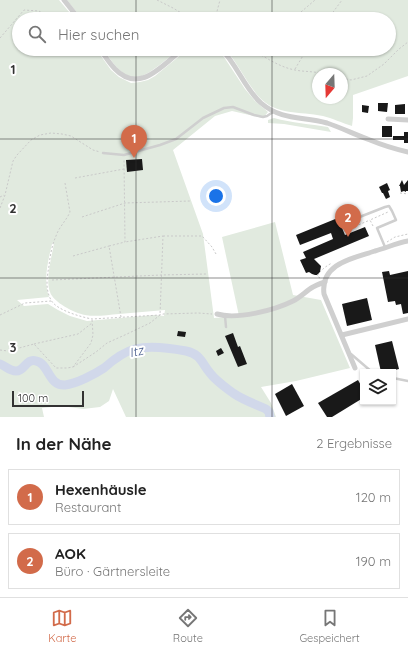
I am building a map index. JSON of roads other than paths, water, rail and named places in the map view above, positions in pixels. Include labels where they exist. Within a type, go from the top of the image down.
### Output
[{"type":"street","points":[[64,0],[73,12]]},
{"type":"street","points":[[105,56],[121,74],[129,79],[136,80],[150,76],[174,56]]},
{"type":"street","points":[[227,56],[255,96],[261,103],[273,111],[289,117],[327,123],[408,152]]},
{"type":"street","points":[[388,119],[408,120]]},
{"type":"street","points":[[355,368],[324,294],[326,278],[331,270],[338,264],[408,241]]},
{"type":"street","points":[[217,314],[225,316],[242,315],[270,309],[291,302],[302,296],[313,287],[325,282]]},
{"type":"street","points":[[342,335],[408,319]]},
{"type":"lane","points":[[102,153],[124,154],[153,148],[171,141],[203,118],[224,108],[233,107],[263,117],[267,116],[273,111]]},
{"type":"lane","points":[[357,218],[385,206],[389,206],[396,220],[377,228],[385,248]]},
{"type":"lane","points":[[225,316],[226,327]]},
{"type":"lane","points":[[349,352],[369,369]]},
{"type":"lane","points":[[396,379],[408,381]]},
{"type":"waterway","name":"Itz","points":[[0,364],[16,371],[22,369],[30,361],[36,361],[44,366],[55,382],[65,385],[91,376],[122,354],[131,350],[154,347],[186,351],[195,354],[212,376],[224,386],[241,398],[266,409],[269,412],[270,417]]},
{"type":"place","name":"Hexenhäusle","points":[[134,158]]},
{"type":"place","name":"AOK","points":[[348,237]]}]
